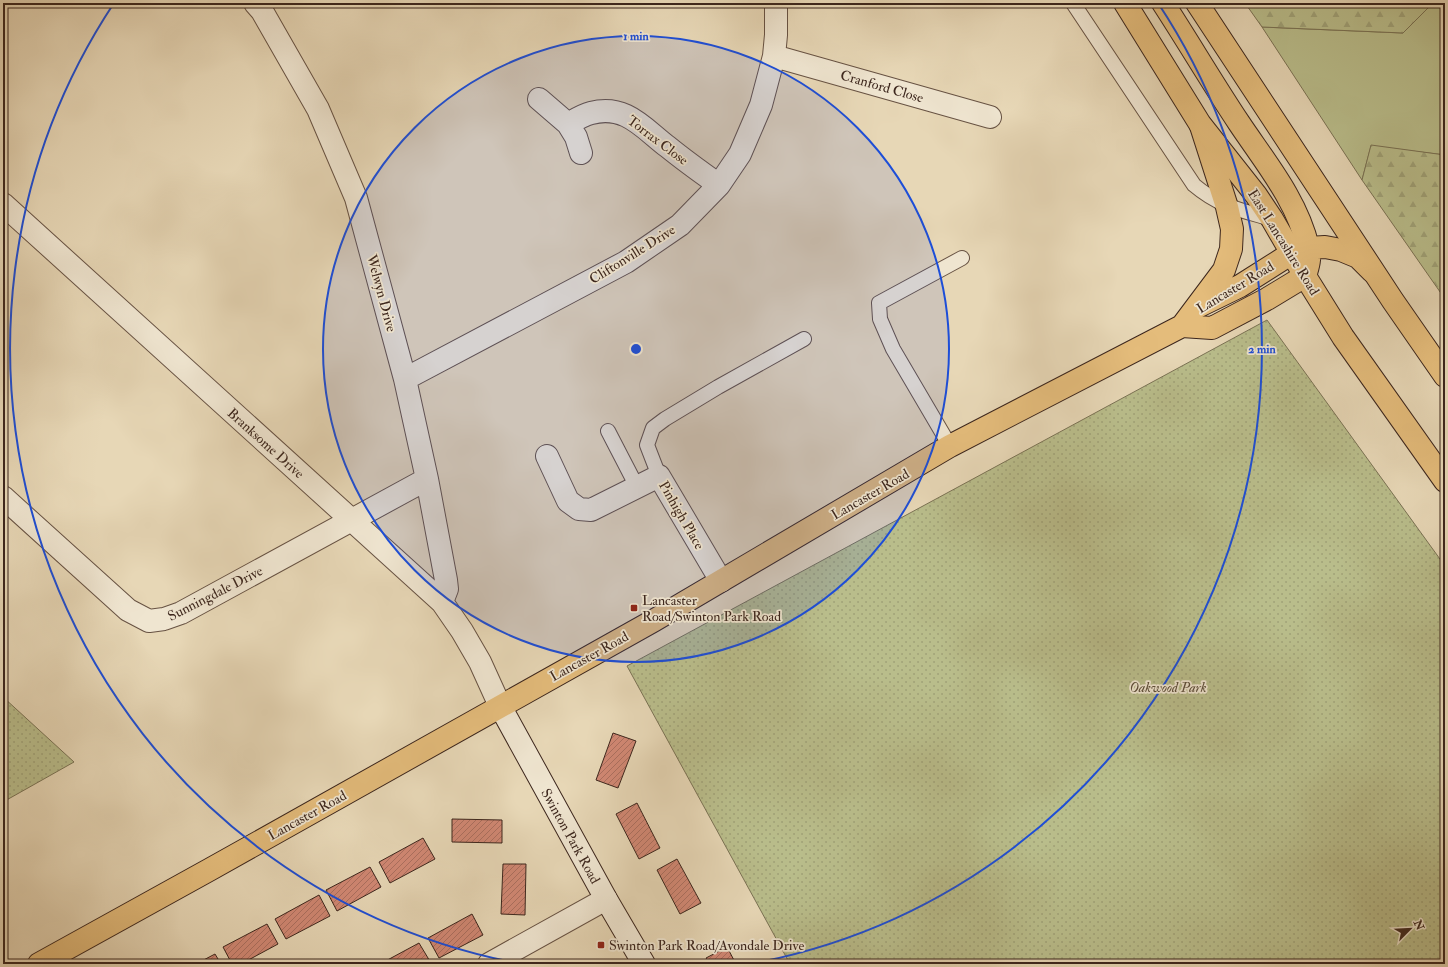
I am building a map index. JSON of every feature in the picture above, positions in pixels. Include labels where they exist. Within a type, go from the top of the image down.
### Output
[{"type":"main road","name":"East Lancashire Road","points":[[1125,3],[1200,124],[1256,195],[1272,219],[1300,250],[1305,276],[1342,337],[1445,481]]},
{"type":"main road","points":[[1163,3],[1239,123],[1271,168],[1296,213],[1300,250],[1325,247],[1341,250],[1358,257],[1376,274]]},
{"type":"main road","points":[[1197,3],[1393,301],[1445,376]]},
{"type":"main road","points":[[1196,307],[1224,270],[1232,249],[1232,229],[1227,207],[1200,124]]},
{"type":"main road","name":"Lancaster Road","points":[[39,964],[210,870],[721,581],[950,446],[1182,326],[1196,307],[1240,286],[1300,250]]},
{"type":"main road","name":"Lancaster Road","points":[[1182,326],[1212,328],[1267,299],[1305,276]]},
{"type":"street","name":"Welwyn Drive","points":[[255,3],[262,11],[318,109],[356,198],[406,379],[446,580],[447,589],[442,602]]},
{"type":"street","name":"Cliftonville Drive","points":[[406,379],[626,262],[680,225],[719,185],[740,154],[761,104],[774,56],[776,3]]},
{"type":"street","name":"Cranford Close","points":[[774,56],[990,117]]},
{"type":"street","points":[[540,99],[568,124],[576,137],[581,153]]},
{"type":"street","name":"Torrax Close","points":[[568,124],[590,113],[611,112],[626,115],[643,125],[667,146],[719,185]]},
{"type":"street","name":"Branksome Drive","points":[[3,204],[442,602],[462,631],[480,662],[500,706]]},
{"type":"street","name":"Pinhigh Place","points":[[547,456],[568,501],[579,509],[591,510],[659,476],[721,581]]},
{"type":"street","name":"Sunningdale Drive","points":[[3,497],[128,610],[149,621],[164,619],[181,613],[427,479]]},
{"type":"street","name":"Swinton Park Road","points":[[500,706],[606,899],[644,964]]},
{"type":"street","points":[[489,964],[606,899]]},
{"type":"lane","points":[[1073,3],[1194,185],[1204,194],[1227,207],[1272,219]]},
{"type":"lane","points":[[950,446],[893,349],[880,319],[879,303],[962,258]]},
{"type":"lane","points":[[659,476],[647,445],[653,428],[665,419],[718,387],[804,339]]},
{"type":"lane","points":[[608,431],[637,487]]},
{"type":"green space","points":[[1245,3],[1433,3],[1403,33],[1262,27]]},
{"type":"green space","points":[[1433,3],[1445,3],[1445,155],[1371,146],[1362,180],[1262,27],[1403,33]]},
{"type":"green space","points":[[1371,145],[1445,155],[1445,299],[1362,180]]},
{"type":"green space","name":"Oakwood Park","points":[[1267,320],[1445,566],[1445,964],[790,964],[627,666]]},
{"type":"green space","points":[[3,697],[74,762],[3,802]]},
{"type":"building","points":[[613,733],[636,741],[618,788],[596,780]]},
{"type":"building","points":[[637,803],[660,848],[639,859],[616,814]]},
{"type":"building","points":[[452,819],[502,820],[502,843],[452,842]]},
{"type":"building","points":[[423,838],[435,859],[390,883],[379,862]]},
{"type":"building","points":[[677,859],[701,903],[680,914],[657,870]]},
{"type":"building","points":[[503,864],[526,864],[525,915],[501,914]]},
{"type":"building","points":[[370,867],[381,887],[337,911],[326,890]]},
{"type":"building","points":[[319,895],[330,916],[286,939],[275,919]]},
{"type":"building","points":[[472,914],[483,935],[439,958],[428,938]]},
{"type":"building","points":[[267,924],[278,944],[241,964],[232,964],[223,947]]},
{"type":"building","points":[[419,943],[431,963],[380,964]]},
{"type":"building","points":[[727,947],[736,964],[710,964],[706,958]]},
{"type":"building","points":[[215,954],[221,964],[196,964]]},
{"type":"place","name":"Lancaster Road/Swinton Park Road","points":[[634,608]]},
{"type":"place","name":"Swinton Park Road/Avondale Drive","points":[[601,945]]}]
